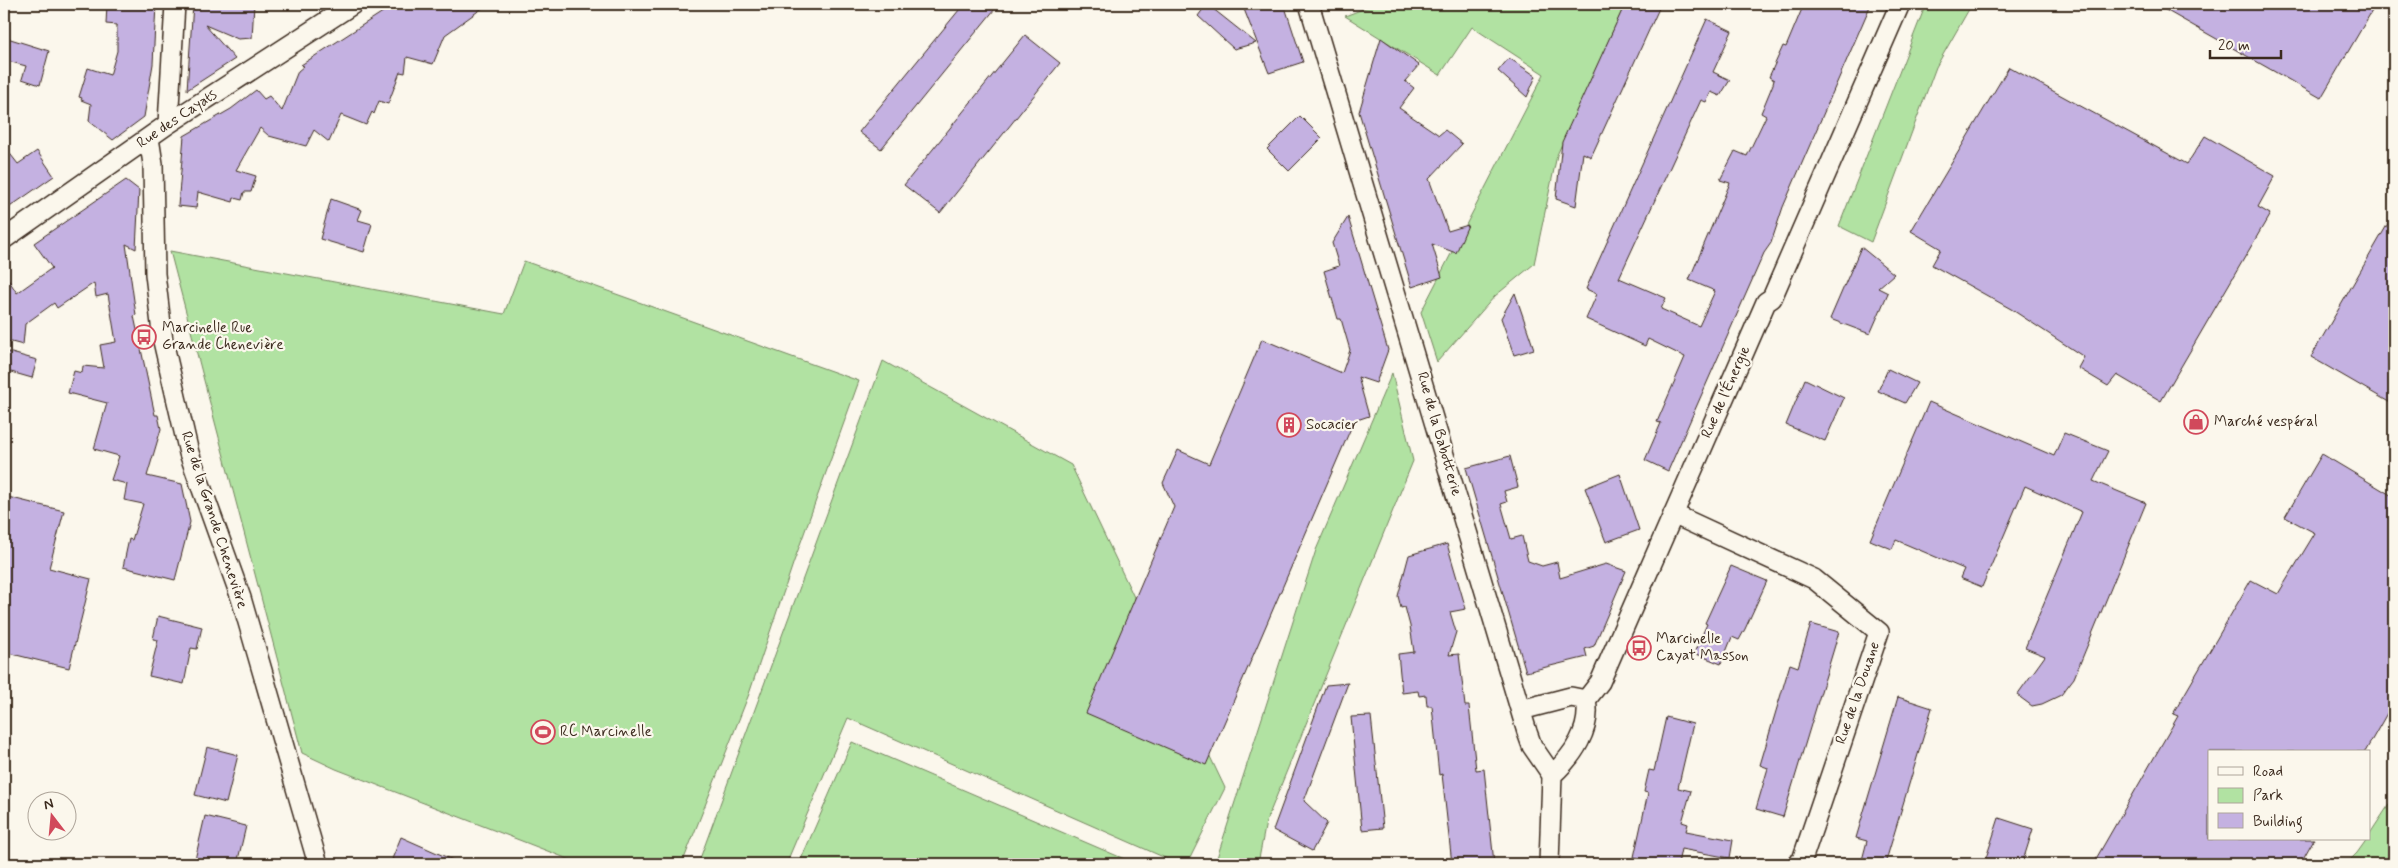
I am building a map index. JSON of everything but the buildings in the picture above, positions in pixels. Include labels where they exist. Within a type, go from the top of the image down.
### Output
[{"type":"street","points":[[168,124],[175,4]]},
{"type":"street","name":"Rue des Cayats","points":[[4,239],[168,124],[353,4]]},
{"type":"street","name":"Rue de la Babotterie","points":[[1309,4],[1532,746],[1552,775]]},
{"type":"street","name":"Rue de l'Énergie","points":[[1586,700],[1600,682],[1766,302],[1772,298],[1900,4]]},
{"type":"street","name":"Rue de la Grande Chenevière","points":[[149,138],[153,164],[155,274],[165,350],[189,453],[241,598],[318,864]]},
{"type":"street","name":"Rue de la Douane","points":[[1673,514],[1814,579],[1879,632],[1800,863],[1797,864]]},
{"type":"street","points":[[1521,710],[1571,697],[1586,700],[1588,713],[1585,728],[1572,752],[1552,775],[1549,864]]},
{"type":"green space","points":[[1376,4],[1625,4],[1557,155],[1534,264],[1495,296],[1437,362],[1421,312],[1544,74],[1472,27],[1440,75],[1345,16]]},
{"type":"green space","points":[[1926,4],[1972,4],[1936,67],[1871,242],[1839,226]]},
{"type":"green space","points":[[170,251],[504,314],[524,261],[859,381],[793,564],[749,694],[682,864],[581,864],[336,769],[302,753]]},
{"type":"green space","points":[[883,361],[1071,465],[1225,788],[1187,864],[1179,864],[848,718],[786,864],[698,864]]},
{"type":"green space","points":[[1392,373],[1413,461],[1266,822],[1258,864],[1215,864],[1316,550]]},
{"type":"green space","points":[[852,742],[1136,864],[799,864]]},
{"type":"green space","points":[[2394,797],[2394,864],[2346,864],[2366,840],[2370,840],[2370,833]]},
{"type":"place","name":"Marcinelle Rue Grande Chenevière","points":[[144,337]]},
{"type":"place","name":"Marché vespéral","points":[[2196,422]]},
{"type":"place","name":"Socacier","points":[[1289,425]]},
{"type":"place","name":"Marcinelle Cayat Masson","points":[[1639,648]]},
{"type":"place","name":"RC Marcinelle","points":[[543,732]]}]
